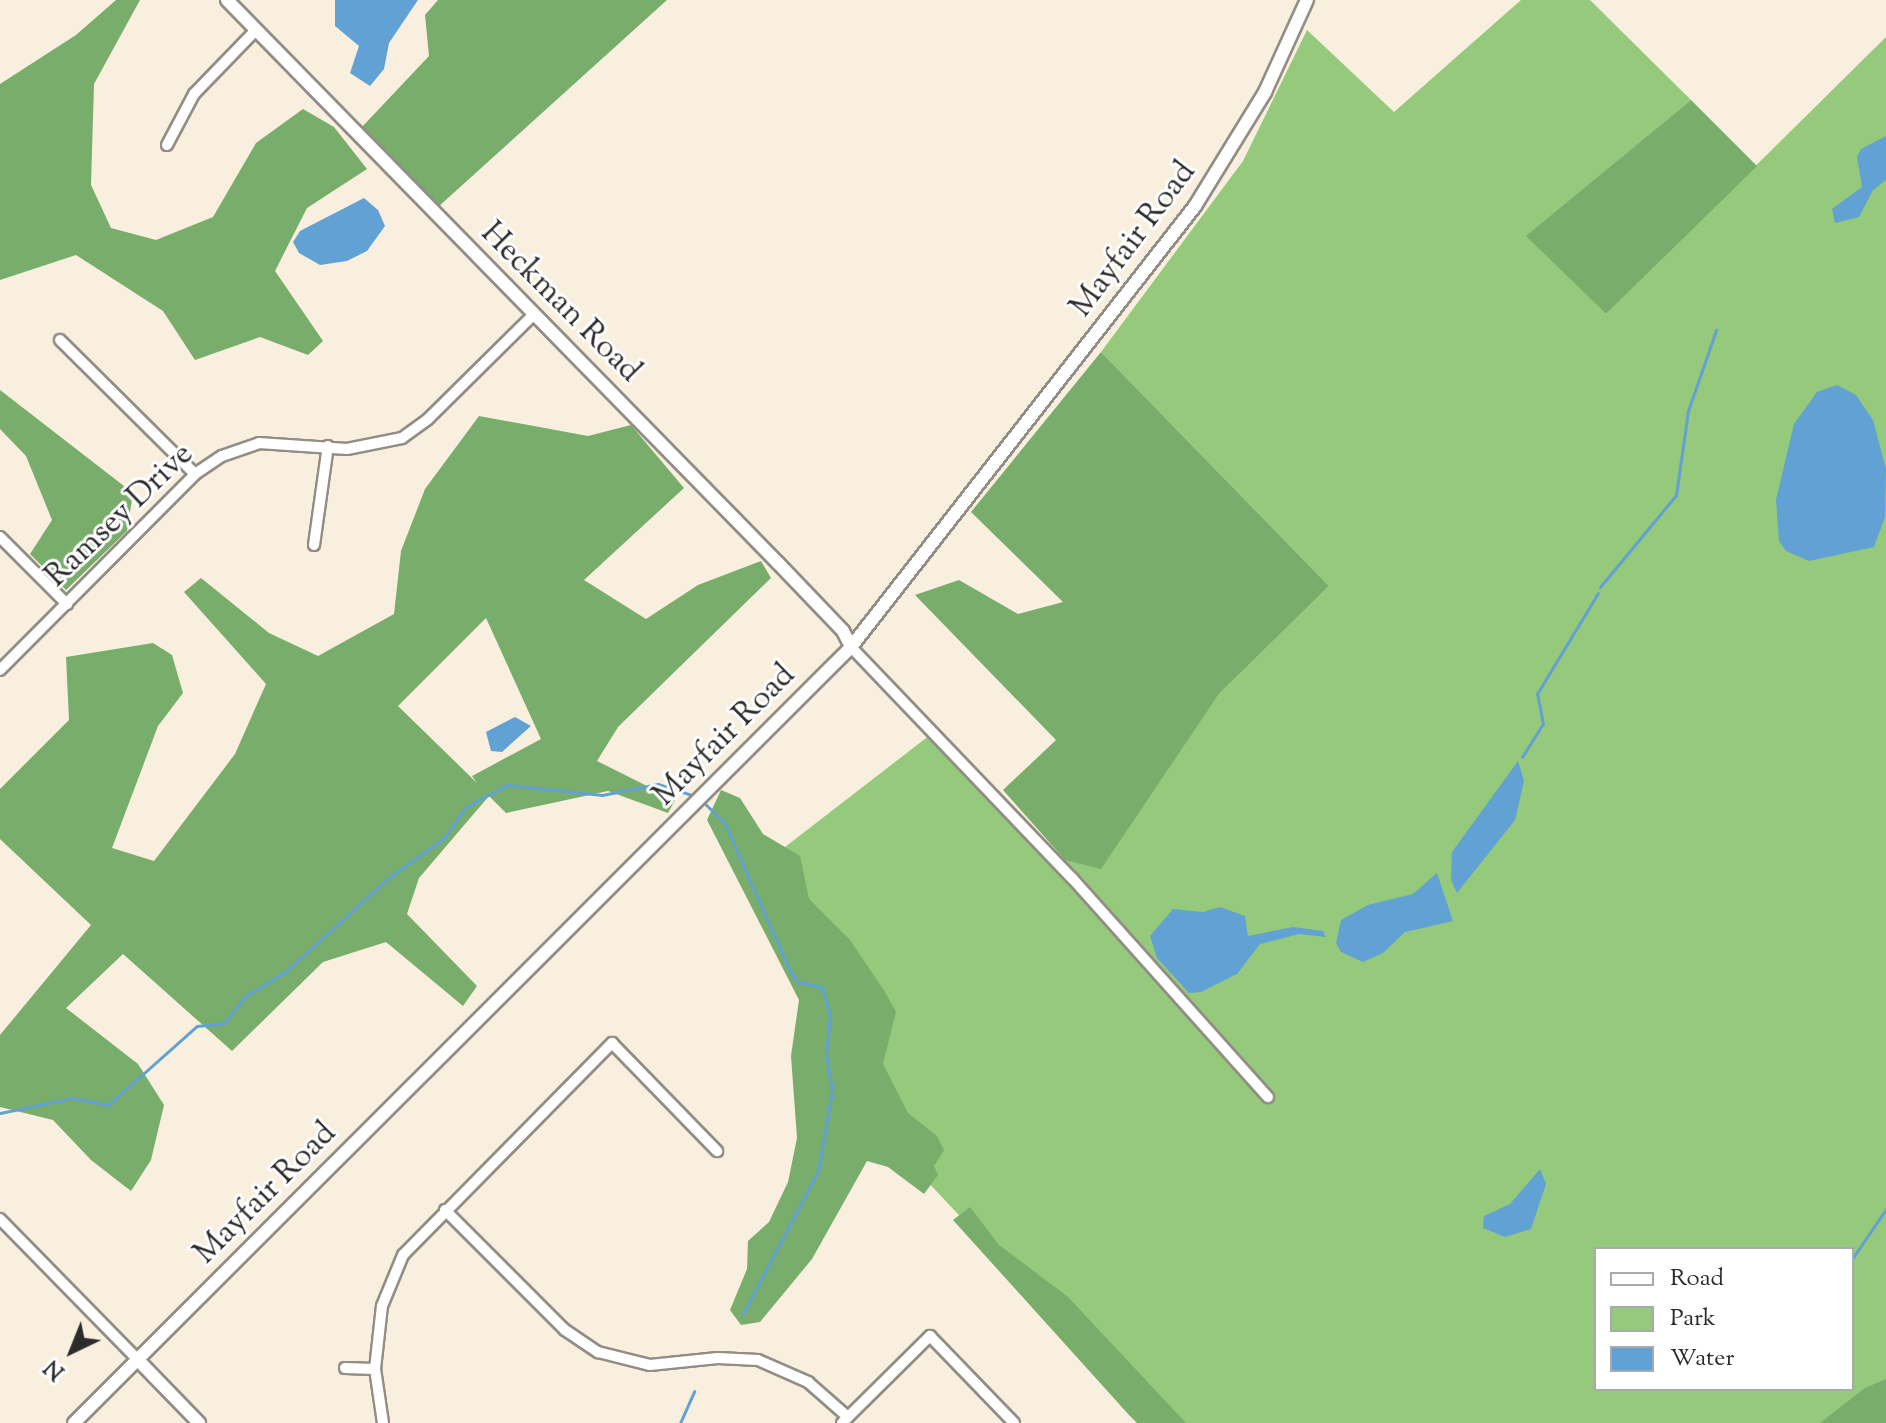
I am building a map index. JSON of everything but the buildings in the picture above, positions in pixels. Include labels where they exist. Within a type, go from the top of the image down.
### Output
[{"type":"street","name":"Heckman Road","points":[[227,0],[789,574],[843,631],[851,647]]},
{"type":"street","name":"Mayfair Road","points":[[74,1423],[851,647],[1195,206],[1265,92],[1307,0]]},
{"type":"street","points":[[167,145],[194,94],[256,30]]},
{"type":"street","name":"Ramsey Drive","points":[[0,670],[195,474],[222,456],[259,443],[367,448],[417,429],[534,314]]},
{"type":"street","points":[[60,340],[195,474]]},
{"type":"street","points":[[314,545],[328,446]]},
{"type":"street","points":[[0,537],[67,604]]},
{"type":"street","points":[[851,647],[1072,878],[1268,1097]]},
{"type":"street","points":[[383,1423],[375,1369],[382,1306],[393,1272],[445,1210],[612,1043],[717,1151]]},
{"type":"street","points":[[445,1210],[565,1330],[598,1352],[650,1365],[718,1358],[758,1360],[808,1382],[845,1420],[930,1336],[1014,1423]]},
{"type":"street","points":[[0,1219],[199,1423]]},
{"type":"street","points":[[345,1368],[375,1369]]},
{"type":"green space","points":[[116,0],[140,0],[94,84],[91,185],[111,228],[156,240],[213,217],[256,143],[303,109],[334,127],[367,169],[307,208],[275,271],[323,341],[308,355],[260,337],[195,360],[163,311],[76,255],[0,280],[0,84],[76,35]]},
{"type":"green space","points":[[438,0],[667,0],[438,207],[361,128],[429,56],[425,15]]},
{"type":"green space","points":[[1521,0],[1590,0],[1691,100],[1527,236],[1606,314],[1886,37],[1886,1423],[1153,1423],[927,1181],[754,871],[930,735],[1044,855],[1101,868],[1219,694],[1329,586],[1101,352],[1243,161],[1307,30],[1394,112]]},
{"type":"green space","points":[[1691,100],[1757,166],[1606,314],[1526,236]]},
{"type":"green space","points":[[1101,352],[1329,586],[1219,694],[1101,869],[1065,860],[1003,790],[1056,740],[915,595],[959,580],[1018,614],[1063,602],[971,512]]},
{"type":"green space","points":[[0,390],[133,493],[127,531],[66,590],[30,554],[52,520],[26,456],[0,429]]},
{"type":"green space","points":[[479,416],[588,436],[631,425],[684,488],[584,580],[646,619],[698,585],[761,561],[771,578],[618,727],[597,761],[675,800],[668,813],[608,791],[506,813],[489,796],[419,878],[407,914],[477,986],[463,1006],[386,942],[323,962],[232,1051],[123,954],[66,1008],[138,1064],[164,1105],[151,1160],[131,1191],[91,1160],[53,1120],[0,1107],[0,1035],[91,925],[0,839],[0,789],[69,720],[66,657],[153,643],[172,655],[183,693],[158,726],[112,848],[154,861],[235,754],[266,684],[184,592],[201,578],[269,633],[318,656],[394,614],[401,551],[425,489]],"holes":[[[486,618],[541,739],[472,776],[477,783],[398,706]]]},
{"type":"green space","points":[[721,790],[740,798],[763,834],[800,856],[809,899],[850,940],[885,992],[896,1012],[883,1064],[908,1113],[937,1136],[944,1150],[934,1166],[938,1175],[924,1194],[888,1167],[867,1161],[812,1259],[760,1322],[741,1325],[730,1310],[747,1269],[748,1241],[769,1222],[788,1182],[797,1138],[791,1056],[799,1000],[707,820]]},
{"type":"green space","points":[[970,1207],[999,1245],[1068,1297],[1186,1423],[1137,1423],[1129,1415],[953,1220]]},
{"type":"green space","points":[[1886,1379],[1886,1423],[1820,1423],[1865,1388]]},
{"type":"water","points":[[335,0],[418,0],[389,43],[384,69],[370,86],[350,73],[359,46],[335,26]]},
{"type":"water","points":[[1886,136],[1886,180],[1873,190],[1859,217],[1835,223],[1832,209],[1862,187],[1857,157],[1861,149]]},
{"type":"water","points":[[364,198],[378,210],[385,226],[367,251],[347,261],[320,265],[299,253],[293,242],[300,231]]},
{"type":"water","points":[[1837,385],[1856,395],[1873,420],[1886,469],[1885,517],[1874,547],[1809,561],[1786,551],[1779,541],[1776,500],[1794,424],[1817,392]]},
{"type":"water","points":[[515,717],[531,726],[502,752],[491,751],[486,732]]},
{"type":"water","points":[[1518,761],[1524,781],[1515,820],[1457,893],[1451,880],[1452,852]]},
{"type":"water","points":[[1437,873],[1453,921],[1405,932],[1383,953],[1363,962],[1341,952],[1336,943],[1341,920],[1368,905],[1413,894]]},
{"type":"water","points":[[1220,907],[1245,916],[1248,936],[1293,927],[1323,931],[1326,937],[1299,934],[1260,944],[1237,974],[1201,992],[1189,993],[1157,958],[1150,936],[1173,909],[1203,912]]},
{"type":"water","points":[[1540,1169],[1546,1184],[1531,1229],[1505,1237],[1483,1228],[1484,1216],[1510,1204]]},
{"type":"waterway","points":[[1600,587],[1676,495],[1688,411],[1716,330]]},
{"type":"waterway","points":[[1522,757],[1543,724],[1537,694],[1598,593]]},
{"type":"waterway","points":[[0,1113],[72,1098],[108,1105],[197,1026],[224,1023],[246,996],[285,972],[391,876],[444,838],[466,807],[507,785],[602,795],[658,784],[695,796]]},
{"type":"waterway","points":[[701,800],[724,822],[790,971],[798,982],[822,987],[830,1016],[826,1053],[832,1091],[818,1171],[743,1314]]},
{"type":"waterway","points":[[1854,1256],[1886,1209]]},
{"type":"waterway","points":[[680,1423],[694,1391]]}]
